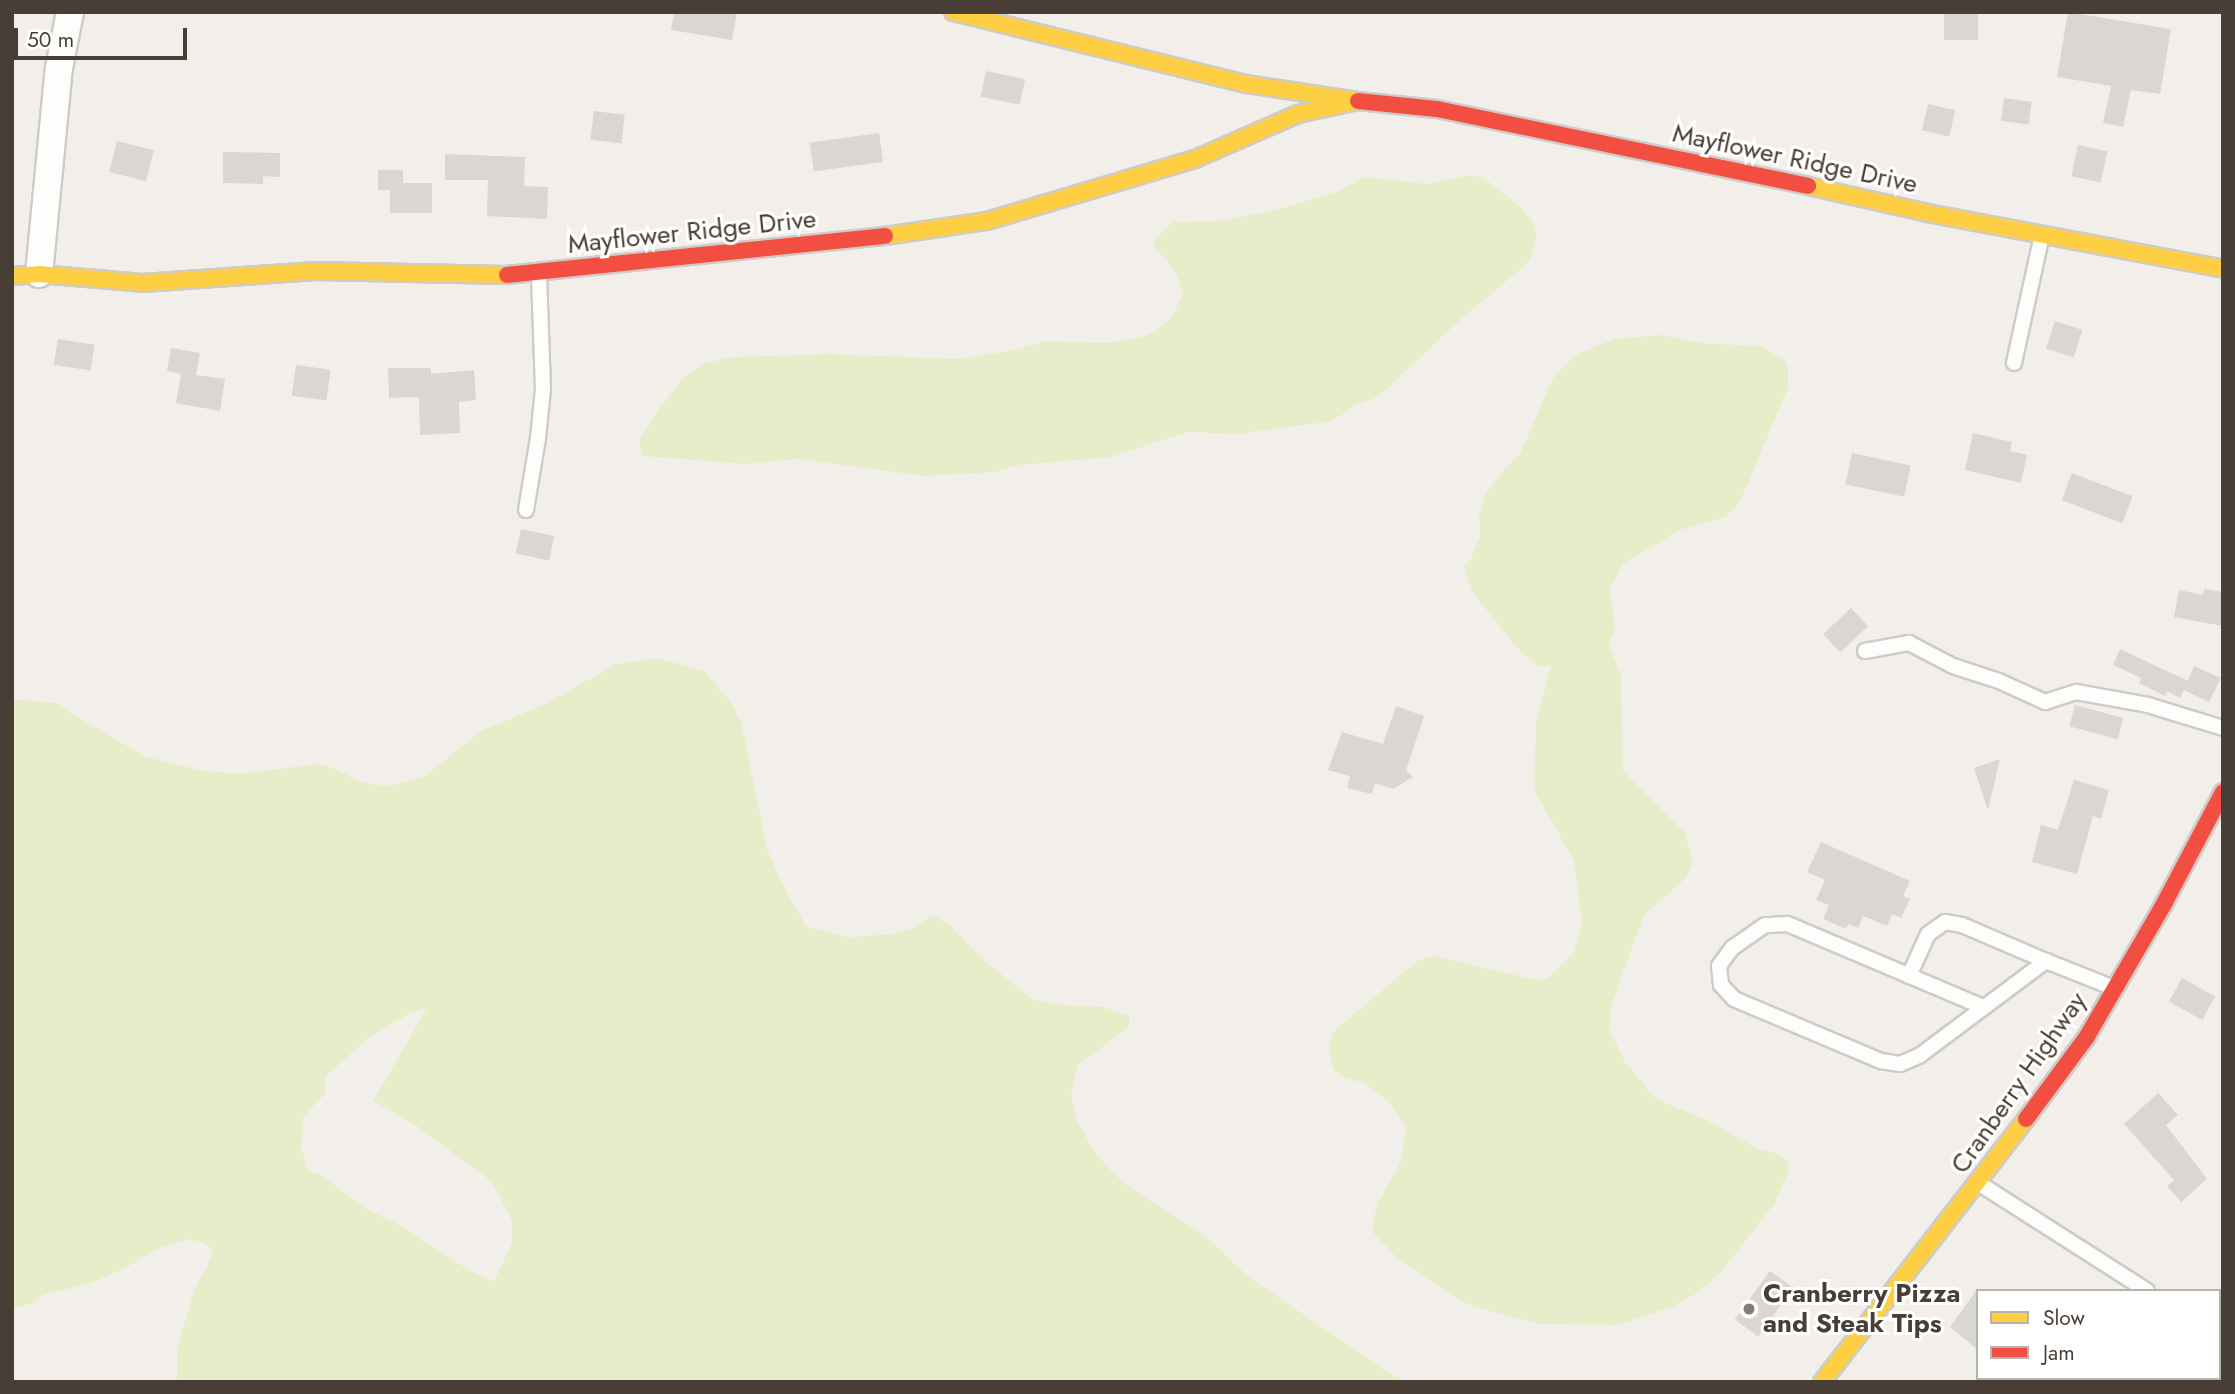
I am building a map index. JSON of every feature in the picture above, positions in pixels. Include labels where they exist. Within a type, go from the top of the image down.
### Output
[{"type":"street","points":[[39,274],[59,68],[70,12]]},
{"type":"street","name":"Mayflower Ridge Drive","points":[[953,12],[1247,84],[1357,101],[1437,109],[1707,164],[1928,213],[2223,269]]},
{"type":"street","name":"Mayflower Ridge Drive","points":[[12,276],[39,274],[143,283],[316,271],[462,276],[539,272],[930,231],[987,220],[1195,159],[1298,114],[1357,101]]},
{"type":"street","name":"Cranberry Highway","points":[[1822,1382],[1979,1184],[2086,1038],[2165,902],[2223,792]]},
{"type":"lane","points":[[2014,363],[2042,233]]},
{"type":"lane","points":[[526,510],[543,389],[539,272]]},
{"type":"lane","points":[[1865,651],[1909,643],[1953,666],[1998,681],[2046,702],[2076,692],[2148,705],[2223,729]]},
{"type":"lane","points":[[1909,976],[1928,934],[1945,922],[1962,925],[2115,988]]},
{"type":"lane","points":[[1983,1007],[1787,924],[1765,925],[1732,948],[1719,966],[1721,985],[1734,999],[1881,1061],[1900,1064],[1919,1055],[2046,961]]},
{"type":"lane","points":[[1979,1184],[2144,1289]]},
{"type":"green space","points":[[1469,175],[1484,178],[1521,207],[1534,224],[1537,236],[1530,261],[1459,321],[1378,397],[1355,405],[1339,417],[1326,422],[1237,434],[1189,432],[1110,457],[1018,465],[996,472],[924,476],[798,459],[747,464],[642,456],[639,441],[660,407],[686,375],[705,363],[733,357],[829,354],[959,359],[1020,349],[1044,341],[1106,343],[1142,337],[1156,331],[1171,318],[1183,295],[1177,274],[1153,244],[1155,238],[1173,222],[1219,221],[1275,210],[1336,192],[1365,177],[1428,184]]},
{"type":"green space","points":[[1660,335],[1701,343],[1759,346],[1784,359],[1788,367],[1788,388],[1740,502],[1726,517],[1680,530],[1623,564],[1610,588],[1615,629],[1608,644],[1621,675],[1623,771],[1685,833],[1693,863],[1686,878],[1644,915],[1612,1004],[1609,1028],[1625,1062],[1656,1099],[1709,1121],[1760,1150],[1774,1152],[1788,1160],[1789,1171],[1774,1204],[1723,1270],[1697,1293],[1672,1307],[1618,1325],[1538,1324],[1472,1306],[1451,1295],[1396,1257],[1374,1234],[1372,1224],[1378,1203],[1401,1161],[1406,1129],[1391,1104],[1365,1083],[1345,1078],[1334,1070],[1328,1048],[1333,1032],[1418,960],[1433,956],[1537,980],[1548,978],[1574,953],[1582,924],[1574,861],[1534,790],[1536,722],[1551,665],[1539,667],[1517,648],[1473,593],[1464,567],[1470,560],[1480,536],[1479,515],[1485,495],[1500,474],[1520,454],[1553,378],[1577,354],[1614,339]]},
{"type":"green space","points":[[657,658],[704,671],[729,700],[741,721],[767,849],[785,889],[807,927],[849,937],[893,934],[911,929],[932,915],[949,924],[980,957],[1034,1000],[1103,1007],[1129,1016],[1129,1027],[1078,1065],[1071,1093],[1077,1121],[1093,1149],[1115,1175],[1202,1233],[1250,1278],[1388,1372],[1407,1382],[177,1382],[177,1348],[194,1291],[214,1252],[205,1243],[189,1239],[154,1250],[126,1268],[91,1283],[43,1295],[34,1303],[12,1309],[12,699],[55,703],[144,756],[199,770],[240,774],[317,764],[331,767],[364,783],[388,786],[422,778],[481,731],[548,703],[616,664]],"holes":[[[427,1008],[373,1101],[417,1126],[492,1182],[512,1221],[512,1243],[494,1281],[474,1273],[391,1220],[366,1209],[321,1175],[308,1171],[301,1147],[304,1116],[326,1093],[325,1077],[371,1036],[408,1014]]]},
{"type":"building","points":[[674,12],[737,12],[732,40],[671,30]]},
{"type":"building","points":[[1944,12],[1978,12],[1978,40],[1944,40]]},
{"type":"building","points":[[2068,12],[2171,29],[2160,94],[2131,90],[2123,127],[2103,123],[2111,86],[2057,77]]},
{"type":"building","points":[[986,71],[1025,79],[1020,105],[981,96]]},
{"type":"building","points":[[2004,98],[2032,102],[2029,125],[2001,121]]},
{"type":"building","points":[[1928,104],[1955,110],[1949,137],[1922,130]]},
{"type":"building","points":[[594,111],[625,115],[621,144],[590,140]]},
{"type":"building","points":[[879,133],[883,162],[814,171],[810,143]]},
{"type":"building","points":[[117,141],[154,150],[146,181],[109,172]]},
{"type":"building","points":[[2078,145],[2107,151],[2101,183],[2071,176]]},
{"type":"building","points":[[223,152],[280,153],[280,177],[263,176],[263,184],[223,183]]},
{"type":"building","points":[[445,154],[525,157],[524,186],[548,187],[547,219],[487,216],[488,180],[445,180]]},
{"type":"building","points":[[378,170],[403,170],[403,183],[432,183],[432,213],[390,213],[390,190],[378,190]]},
{"type":"building","points":[[2055,321],[2083,330],[2074,358],[2046,349]]},
{"type":"building","points":[[58,339],[95,345],[90,370],[54,365]]},
{"type":"building","points":[[171,348],[200,353],[196,375],[225,379],[220,411],[176,403],[181,374],[167,371]]},
{"type":"building","points":[[296,365],[331,370],[326,401],[292,396]]},
{"type":"building","points":[[388,368],[431,368],[431,374],[474,370],[476,400],[459,402],[460,433],[420,435],[419,397],[389,398]]},
{"type":"building","points":[[1973,433],[2012,442],[2010,451],[2027,455],[2021,483],[1965,470]]},
{"type":"building","points":[[1852,453],[1911,465],[1904,497],[1845,484]]},
{"type":"building","points":[[2072,473],[2133,496],[2122,523],[2062,500]]},
{"type":"building","points":[[521,529],[554,536],[549,561],[516,553]]},
{"type":"building","points":[[2204,589],[2223,592],[2223,626],[2174,617],[2179,590],[2203,595]]},
{"type":"building","points":[[1851,608],[1868,626],[1840,652],[1823,634]]},
{"type":"building","points":[[2120,649],[2188,681],[2194,666],[2221,678],[2209,702],[2184,690],[2180,698],[2167,691],[2165,696],[2139,683],[2141,678],[2113,665]]},
{"type":"building","points":[[2075,705],[2123,718],[2118,739],[2069,726]]},
{"type":"building","points":[[1396,706],[1424,716],[1406,770],[1413,777],[1393,789],[1375,783],[1372,794],[1347,788],[1350,776],[1328,770],[1342,732],[1383,744]]},
{"type":"building","points":[[2000,759],[1988,810],[1974,768]]},
{"type":"building","points":[[2074,780],[2109,790],[2101,819],[2093,816],[2077,874],[2032,862],[2041,825],[2058,830]]},
{"type":"building","points":[[1821,842],[1910,881],[1903,896],[1910,899],[1901,918],[1892,914],[1887,926],[1863,916],[1858,928],[1848,924],[1846,929],[1823,919],[1829,905],[1816,900],[1825,880],[1807,872]]},
{"type":"building","points":[[2182,978],[2215,996],[2202,1020],[2169,1002]]},
{"type":"building","points":[[2158,1093],[2178,1115],[2166,1125],[2207,1179],[2181,1202],[2167,1186],[2174,1180],[2124,1124]]},
{"type":"building","points":[[1770,1271],[1793,1288],[1758,1337],[1735,1320]]},
{"type":"building","points":[[1976,1291],[1976,1348],[1950,1327]]},
{"type":"traffic: slow","points":[[953,12],[1247,84],[1358,101]]},
{"type":"traffic: slow","points":[[885,236],[987,221],[1195,159],[1298,114],[1357,101]]},
{"type":"traffic: slow","points":[[1808,186],[1928,213],[2223,269]]},
{"type":"traffic: slow","points":[[12,276],[39,274],[143,283],[316,271],[507,275]]},
{"type":"traffic: slow","points":[[1822,1382],[2026,1119]]},
{"type":"traffic: jam","points":[[1358,101],[1437,109],[1808,186]]},
{"type":"traffic: jam","points":[[507,275],[885,236]]},
{"type":"traffic: jam","points":[[2026,1119],[2086,1038],[2165,902],[2223,792]]},
{"type":"place","name":"Cranberry Pizza and Steak Tips","points":[[1749,1309]]}]
